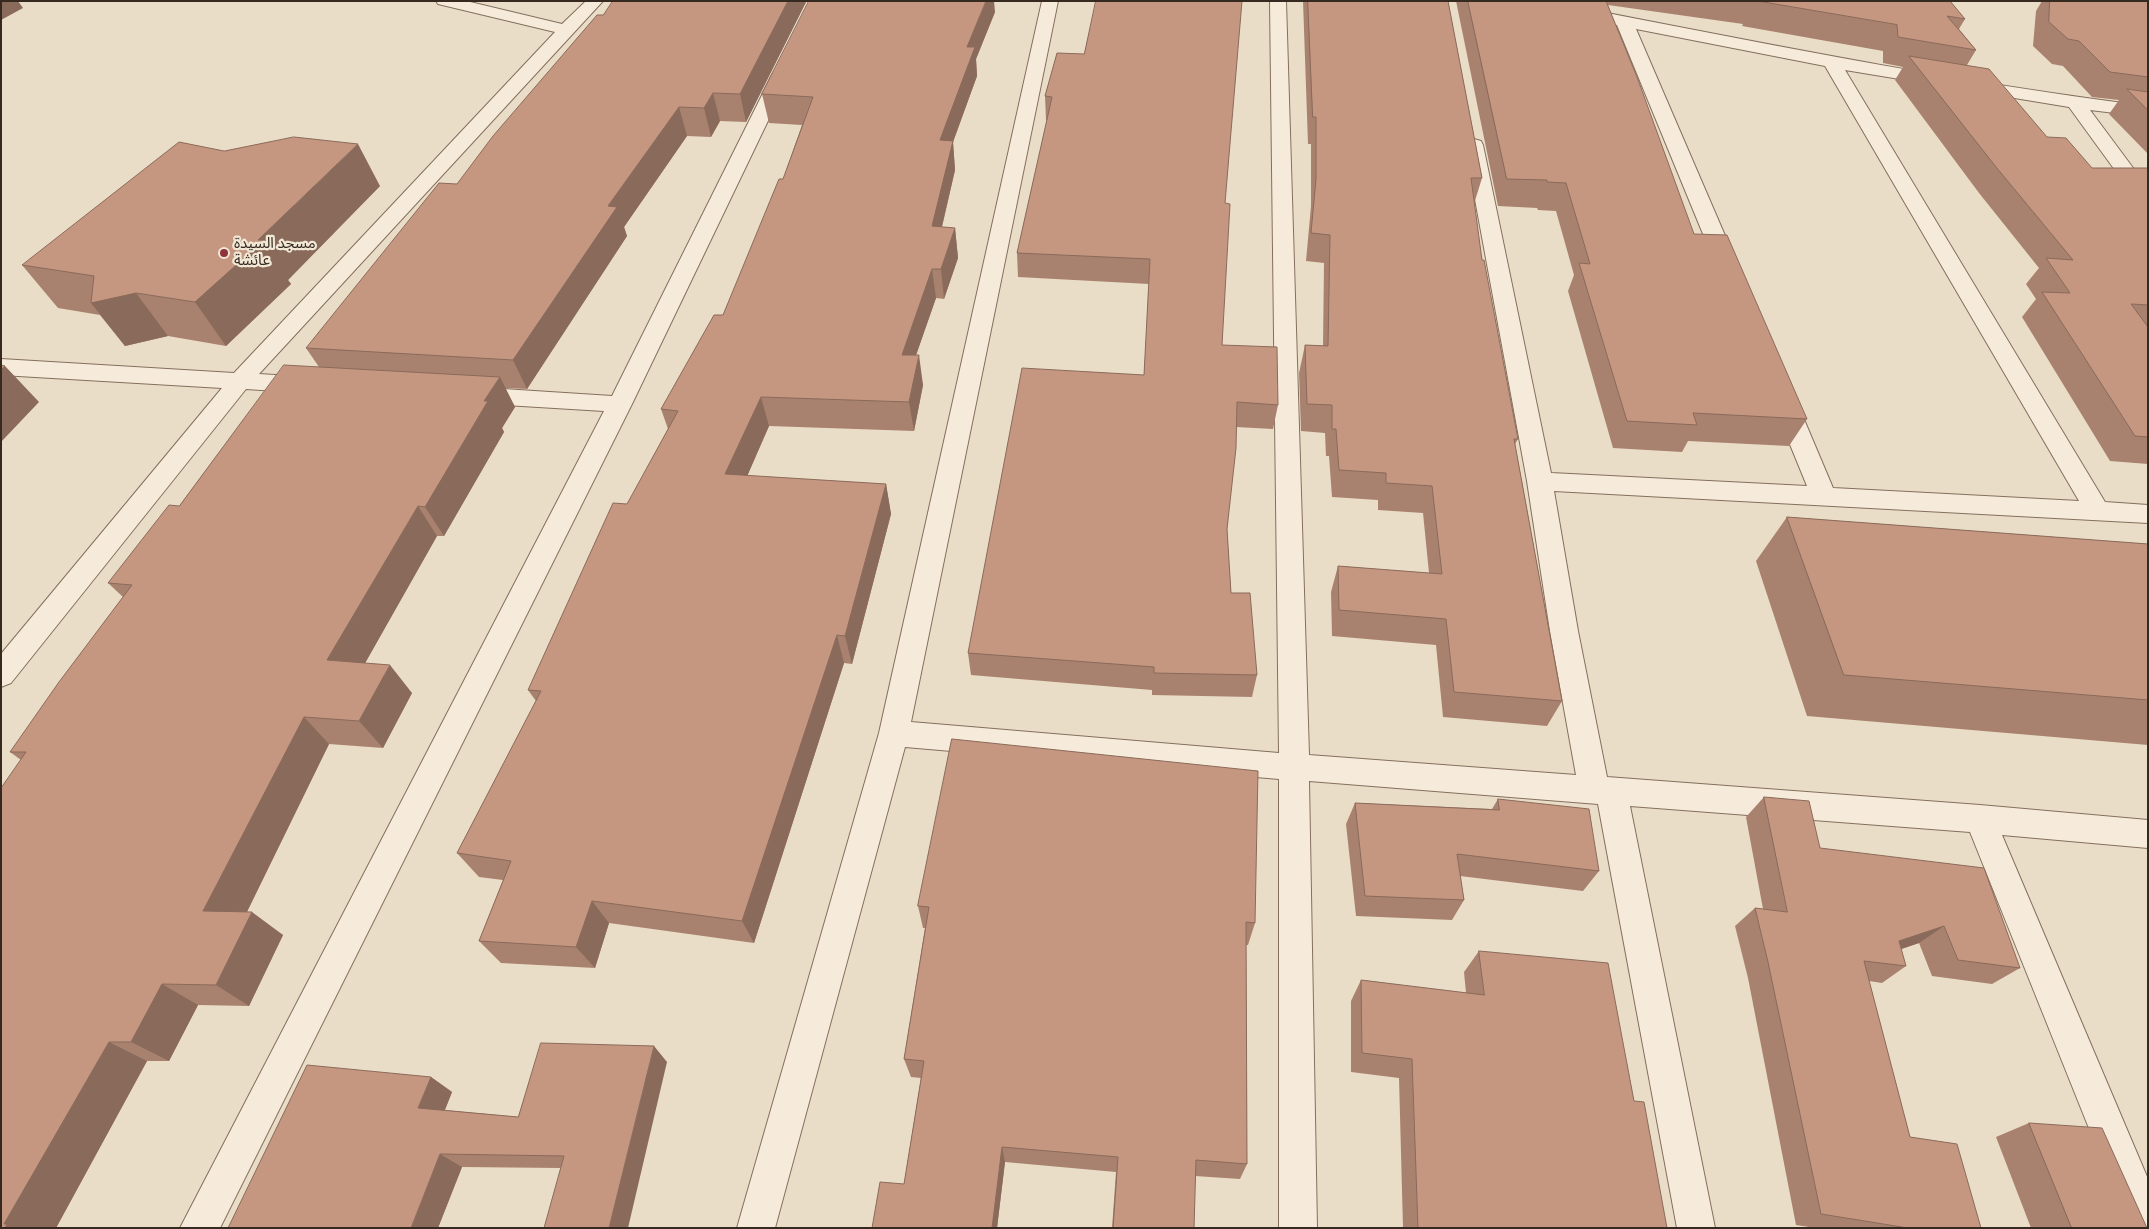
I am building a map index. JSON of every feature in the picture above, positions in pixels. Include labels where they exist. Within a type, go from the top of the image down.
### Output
[{"type":"street","points":[[444,1],[566,30]]},
{"type":"street","points":[[1,675],[241,380],[595,1]]},
{"type":"street","points":[[756,1228],[894,733],[1050,1]]},
{"type":"street","points":[[1278,1],[1294,767],[1298,1228]]},
{"type":"street","points":[[1520,1],[1832,63],[2076,104],[2148,112]]},
{"type":"street","points":[[1624,21],[1736,286]]},
{"type":"street","points":[[199,1228],[620,404],[790,55]]},
{"type":"street","points":[[1832,63],[2097,510]]},
{"type":"street","points":[[2076,104],[2148,202]]},
{"type":"street","points":[[1471,128],[1540,481],[1564,631],[1602,790],[1696,1228]]},
{"type":"street","points":[[1,367],[328,386]]},
{"type":"street","points":[[1774,377],[1824,496]]},
{"type":"street","points":[[455,394],[620,404]]},
{"type":"street","points":[[1540,481],[2148,514]]},
{"type":"street","points":[[894,733],[1294,767],[1980,819],[2148,834]]},
{"type":"street","points":[[1980,819],[2148,1226]]},
{"type":"building","points":[[613,1],[788,1],[740,94],[713,93],[704,108],[679,107],[608,206],[617,207],[513,360],[306,348],[439,183],[457,184],[493,136],[597,15],[603,15]]},
{"type":"building","points":[[809,1],[986,1],[967,47],[975,47],[940,140],[953,141],[932,226],[955,228],[941,269],[932,269],[902,355],[919,355],[909,402],[761,397],[725,474],[886,484],[845,636],[837,635],[742,921],[592,901],[576,947],[479,941],[511,861],[457,853],[541,691],[528,690],[613,503],[627,504],[678,411],[661,409],[714,315],[723,315],[779,179],[783,179],[813,97],[762,94]]},
{"type":"building","points":[[1096,1],[1242,1],[1225,203],[1230,204],[1222,345],[1277,347],[1278,405],[1237,402],[1236,448],[1227,529],[1231,593],[1250,593],[1257,675],[1154,673],[1154,667],[968,653],[1022,368],[1144,375],[1150,259],[1017,253],[1052,97],[1045,96],[1057,53],[1084,54]]},
{"type":"building","points":[[1308,1],[1448,1],[1482,178],[1471,178],[1482,260],[1484,260],[1518,439],[1514,439],[1562,701],[1454,692],[1446,619],[1339,610],[1338,566],[1442,574],[1432,486],[1386,483],[1386,473],[1339,470],[1336,429],[1332,429],[1332,405],[1307,404],[1305,345],[1328,346],[1330,235],[1311,233],[1316,179],[1316,117],[1313,117]]},
{"type":"building","points":[[1468,1],[1606,1],[1637,77],[1694,234],[1727,235],[1807,419],[1693,413],[1697,425],[1627,421],[1579,263],[1590,264],[1566,183],[1547,182],[1547,180],[1507,179]]},
{"type":"building","points":[[1758,1],[1950,1],[1965,19],[1947,16],[1976,50],[1898,37],[1897,25]]},
{"type":"building","points":[[2050,1],[2148,1],[2148,77],[2110,72],[2079,41],[2068,39],[2049,22]]},
{"type":"building","points":[[1909,56],[1989,69],[2047,137],[2066,138],[2092,168],[2148,168],[2148,305],[2131,304],[2148,327],[2148,437],[2135,436],[2042,292],[2070,293],[2046,258],[2073,260],[1996,167]]},
{"type":"building","points":[[2127,89],[2148,92],[2148,110]]},
{"type":"building","points":[[294,137],[358,144],[258,240],[264,240],[195,302],[136,293],[91,303],[94,276],[22,265],[179,142],[224,151]]},
{"type":"building","points":[[284,365],[500,377],[484,401],[488,401],[425,507],[418,506],[327,660],[390,665],[359,721],[304,717],[203,911],[252,912],[216,985],[162,984],[131,1042],[109,1042],[4,1224],[7,1224],[5,1228],[1,1228],[1,788],[26,752],[10,752],[59,682],[132,585],[108,583],[169,505],[179,506]]},
{"type":"building","points":[[1787,517],[2148,544],[2148,700],[1844,675]]},
{"type":"building","points":[[952,739],[1258,771],[1255,923],[1246,922],[1247,1164],[1196,1160],[1194,1228],[1113,1228],[1118,1157],[1002,1147],[992,1228],[872,1228],[880,1182],[904,1184],[924,1061],[904,1059],[929,907],[918,906]]},
{"type":"building","points":[[1764,797],[1809,801],[1820,848],[1984,868],[2020,968],[1958,960],[1944,926],[1899,941],[1906,966],[1864,961],[1910,1137],[1957,1144],[1981,1228],[1908,1228],[1821,1214],[1755,908],[1787,912]]},
{"type":"building","points":[[1498,799],[1589,809],[1599,871],[1457,854],[1464,900],[1365,896],[1355,803],[1499,810]]},
{"type":"building","points":[[1479,951],[1608,963],[1634,1101],[1644,1102],[1667,1228],[1418,1228],[1412,1059],[1362,1053],[1361,980],[1484,995]]},
{"type":"building","points":[[541,1043],[654,1046],[609,1228],[544,1228],[564,1156],[440,1154],[411,1228],[228,1228],[307,1065],[431,1077],[418,1108],[518,1117]]},
{"type":"building","points":[[2029,1123],[2102,1128],[2147,1228],[2072,1228]]},
{"type":"place","name":"مسجد السيدة عائشة","points":[[224,253]]}]
